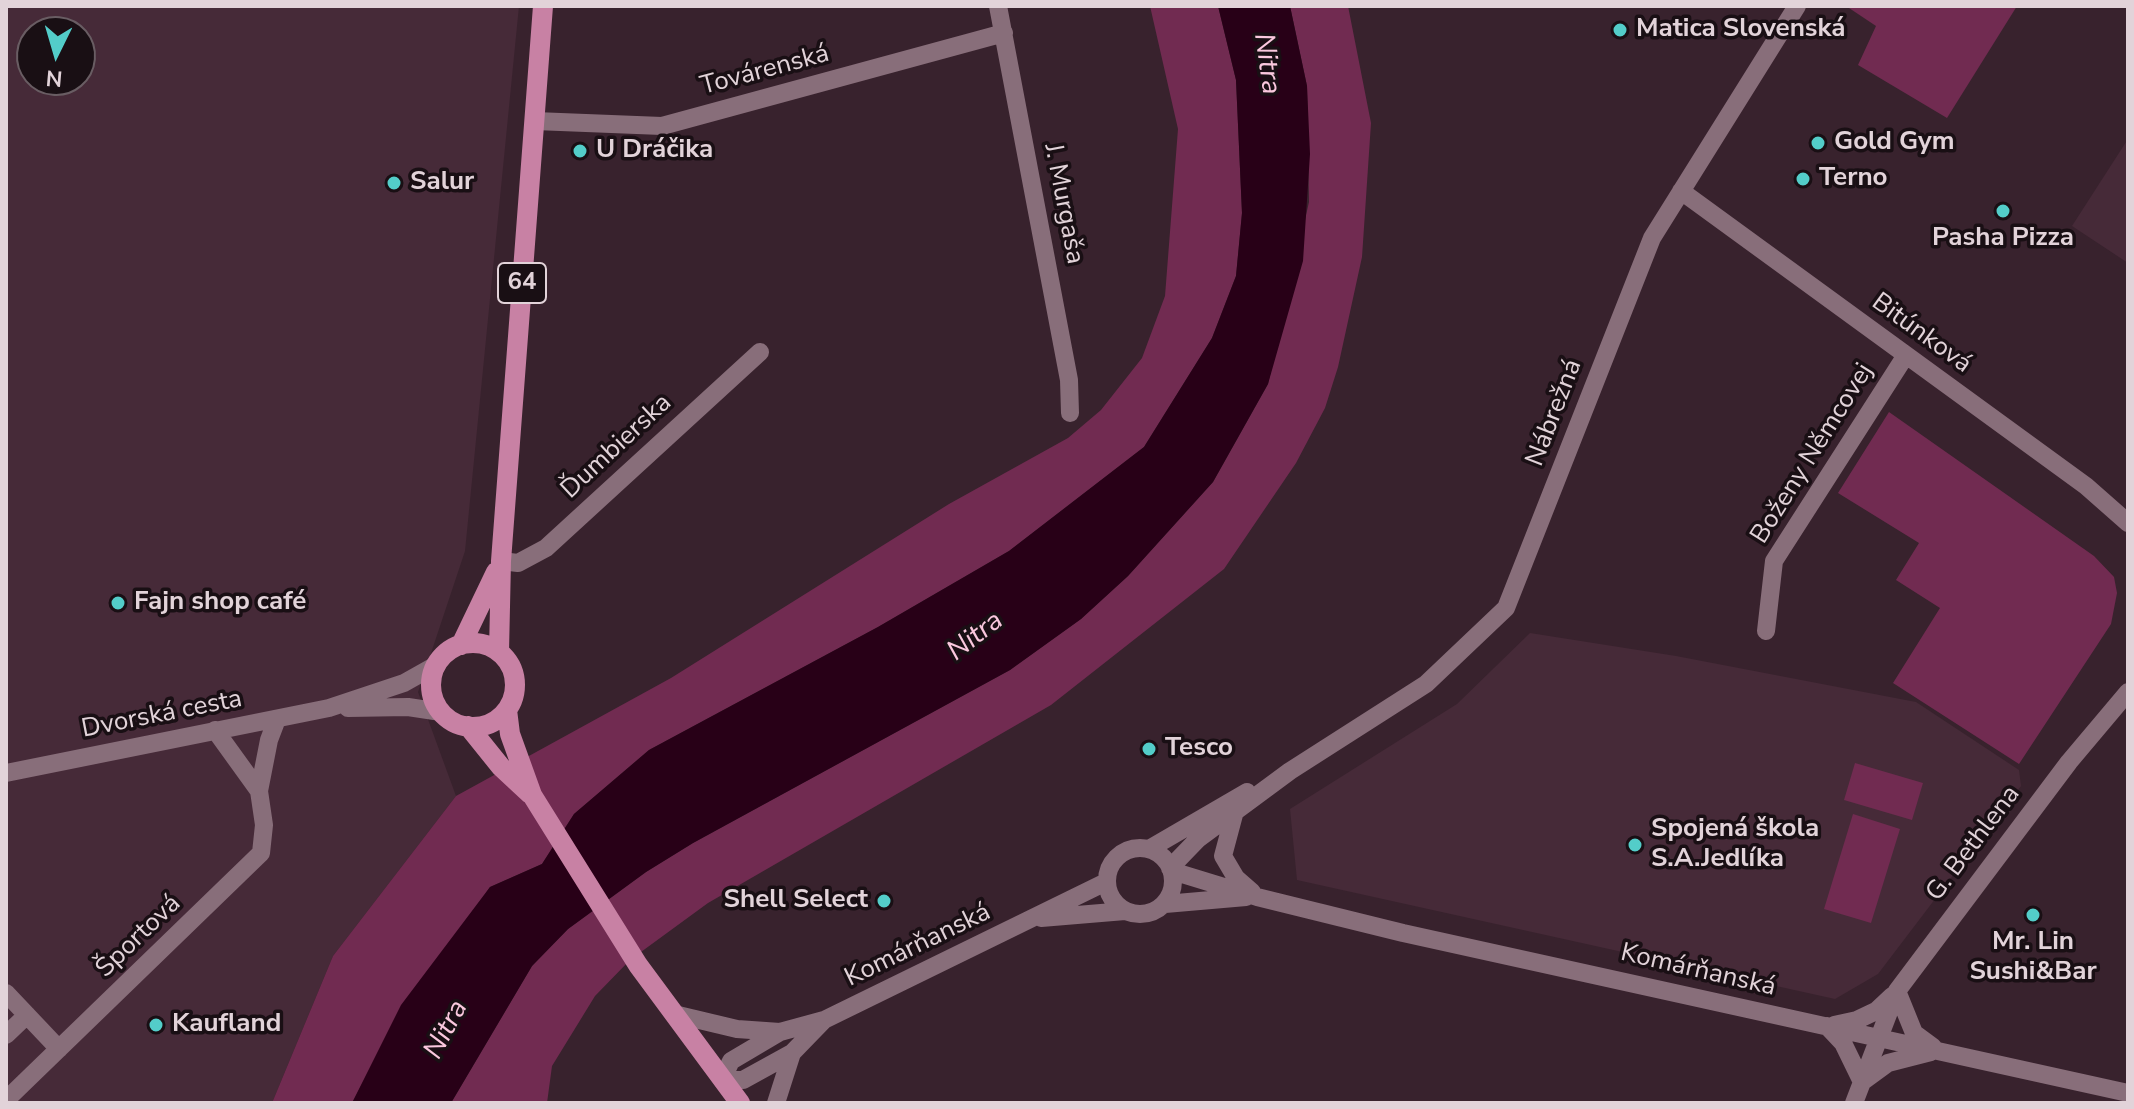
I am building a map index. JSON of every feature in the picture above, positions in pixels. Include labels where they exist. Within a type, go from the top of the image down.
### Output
[{"type":"main road","name":"64","points":[[543,6],[501,561],[499,652],[509,664],[514,679],[514,695],[507,710],[510,734],[532,795],[631,952],[740,1103]]},
{"type":"main road","name":"64","points":[[436,665],[449,650],[461,645],[501,561]]},
{"type":"main road","points":[[461,645],[484,645],[499,652]]},
{"type":"main road","points":[[436,665],[431,689],[441,712]]},
{"type":"main road","points":[[468,726],[490,723],[507,710]]},
{"type":"main road","name":"64","points":[[441,712],[450,720],[468,726],[501,767],[532,795]]},
{"type":"street","name":"J. Murgaša","points":[[998,6],[1069,380],[1070,413]]},
{"type":"street","name":"Nábrežná","points":[[1171,869],[1198,839],[1290,771],[1426,684],[1506,608],[1652,238],[1797,6]]},
{"type":"street","name":"Továrenská","points":[[535,121],[662,126],[1004,33]]},
{"type":"street","name":"Bitúnková","points":[[1681,191],[2086,486],[2128,523]]},
{"type":"street","name":"Ďumbierska","points":[[501,561],[518,563],[546,548],[760,352]]},
{"type":"street","name":"Boženy Němcovej","points":[[1766,631],[1774,561],[1906,355]]},
{"type":"street","name":"Dvorská cesta","points":[[6,773],[329,708],[404,683],[436,665]]},
{"type":"street","name":"G. Bethlena","points":[[1854,1103],[1897,991],[2069,762],[2128,692]]},
{"type":"street","name":"Dvorská cesta","points":[[329,708],[408,707],[441,712]]},
{"type":"street","name":"Športová","points":[[6,1100],[261,853],[264,825],[259,791],[269,740],[277,719]]},
{"type":"street","name":"Športová","points":[[215,730],[259,791]]},
{"type":"street","name":"Nábrežná","points":[[1149,849],[1218,806],[1290,771]]},
{"type":"street","points":[[1235,811],[1223,856],[1236,878],[1257,897]]},
{"type":"street","points":[[1125,911],[1111,899],[1106,882],[1112,863],[1128,850],[1149,849]]},
{"type":"street","name":"Komárňanská","points":[[1149,849],[1171,869],[1257,897],[1939,1051],[2117,1095]]},
{"type":"street","points":[[1165,904],[1173,888],[1171,869]]},
{"type":"street","name":"Komárňanská","points":[[824,1020],[1034,919],[1061,901],[1106,882]]},
{"type":"street","name":"Komárňanská","points":[[1034,919],[1125,911],[1150,913],[1165,904],[1257,897]]},
{"type":"street","points":[[1827,1026],[1857,1020],[1876,1011],[1897,991],[1914,1033],[1939,1051]]},
{"type":"street","points":[[6,993],[59,1049]]},
{"type":"street","points":[[674,1014],[737,1029],[780,1032]]},
{"type":"street","points":[[6,1035],[27,1015]]},
{"type":"street","points":[[824,1020],[792,1053],[743,1080],[722,1080],[731,1061],[780,1032],[824,1020]]},
{"type":"street","points":[[1827,1026],[1843,1043],[1862,1082],[1888,1063],[1914,1054],[1939,1051]]},
{"type":"street","points":[[776,1103],[792,1053]]},
{"type":"shaded area","points":[[6,6],[519,6],[465,551],[418,692],[456,796],[333,956],[272,1103],[6,1103]]},
{"type":"shaded area","points":[[1150,6],[1218,6],[1236,80],[1242,213],[1236,276],[1212,338],[1144,447],[1009,551],[878,627],[649,750],[574,814],[542,864],[490,887],[372,1065],[352,1103],[272,1103],[333,956],[456,796],[671,678],[949,504],[1068,438],[1101,410],[1142,358],[1165,296],[1178,129]]},
{"type":"shaded area","points":[[1290,6],[1348,6],[1371,123],[1362,257],[1338,367],[1325,408],[1296,463],[1224,569],[1051,705],[708,903],[630,960],[595,996],[552,1066],[547,1103],[451,1103],[532,966],[568,929],[646,872],[693,843],[1010,670],[1081,619],[1128,576],[1213,482],[1268,384],[1309,202],[1307,86]]},
{"type":"shaded area","points":[[1846,6],[2017,6],[1947,118],[1858,65],[1876,26]]},
{"type":"shaded area","points":[[2128,139],[2128,263],[2072,226]]},
{"type":"shaded area","points":[[1889,412],[2094,556],[2114,577],[2117,593],[2111,624],[2019,764],[1893,683],[1940,608],[1896,580],[1919,543],[1838,493]]},
{"type":"shaded area","name":"Spojená škola S.A.Jedlíka","points":[[1530,633],[1676,656],[1916,702],[2019,770],[2021,786],[1878,974],[1835,999],[1297,880],[1290,809],[1457,704]]},
{"type":"shaded area","points":[[1855,763],[1923,783],[1912,820],[1844,800]]},
{"type":"shaded area","points":[[1853,814],[1900,829],[1871,923],[1824,909]]},
{"type":"water","name":"Nitra","points":[[1218,6],[1290,6],[1307,86],[1310,154],[1303,261],[1268,384],[1213,482],[1128,576],[1081,619],[1010,670],[693,843],[646,872],[568,929],[532,966],[451,1103],[352,1103],[401,1005],[490,887],[542,864],[574,814],[649,750],[878,627],[1009,551],[1144,447],[1212,338],[1236,276],[1242,213],[1236,80]]},
{"type":"place","name":"Matica Slovenská","points":[[1620,30]]},
{"type":"place","name":"Gold Gym","points":[[1818,143]]},
{"type":"place","name":"U Dráčika","points":[[580,151]]},
{"type":"place","name":"Terno","points":[[1803,179]]},
{"type":"place","name":"Salur","points":[[394,183]]},
{"type":"place","name":"Pasha Pizza","points":[[2003,211]]},
{"type":"place","name":"Fajn shop café","points":[[118,603]]},
{"type":"place","name":"Tesco","points":[[1149,749]]},
{"type":"place","name":"Spojená škola S.A.Jedlíka","points":[[1635,845]]},
{"type":"place","name":"Shell Select","points":[[884,901]]},
{"type":"place","name":"Mr. Lin Sushi&Bar","points":[[2033,915]]},
{"type":"place","name":"Kaufland","points":[[156,1025]]}]
